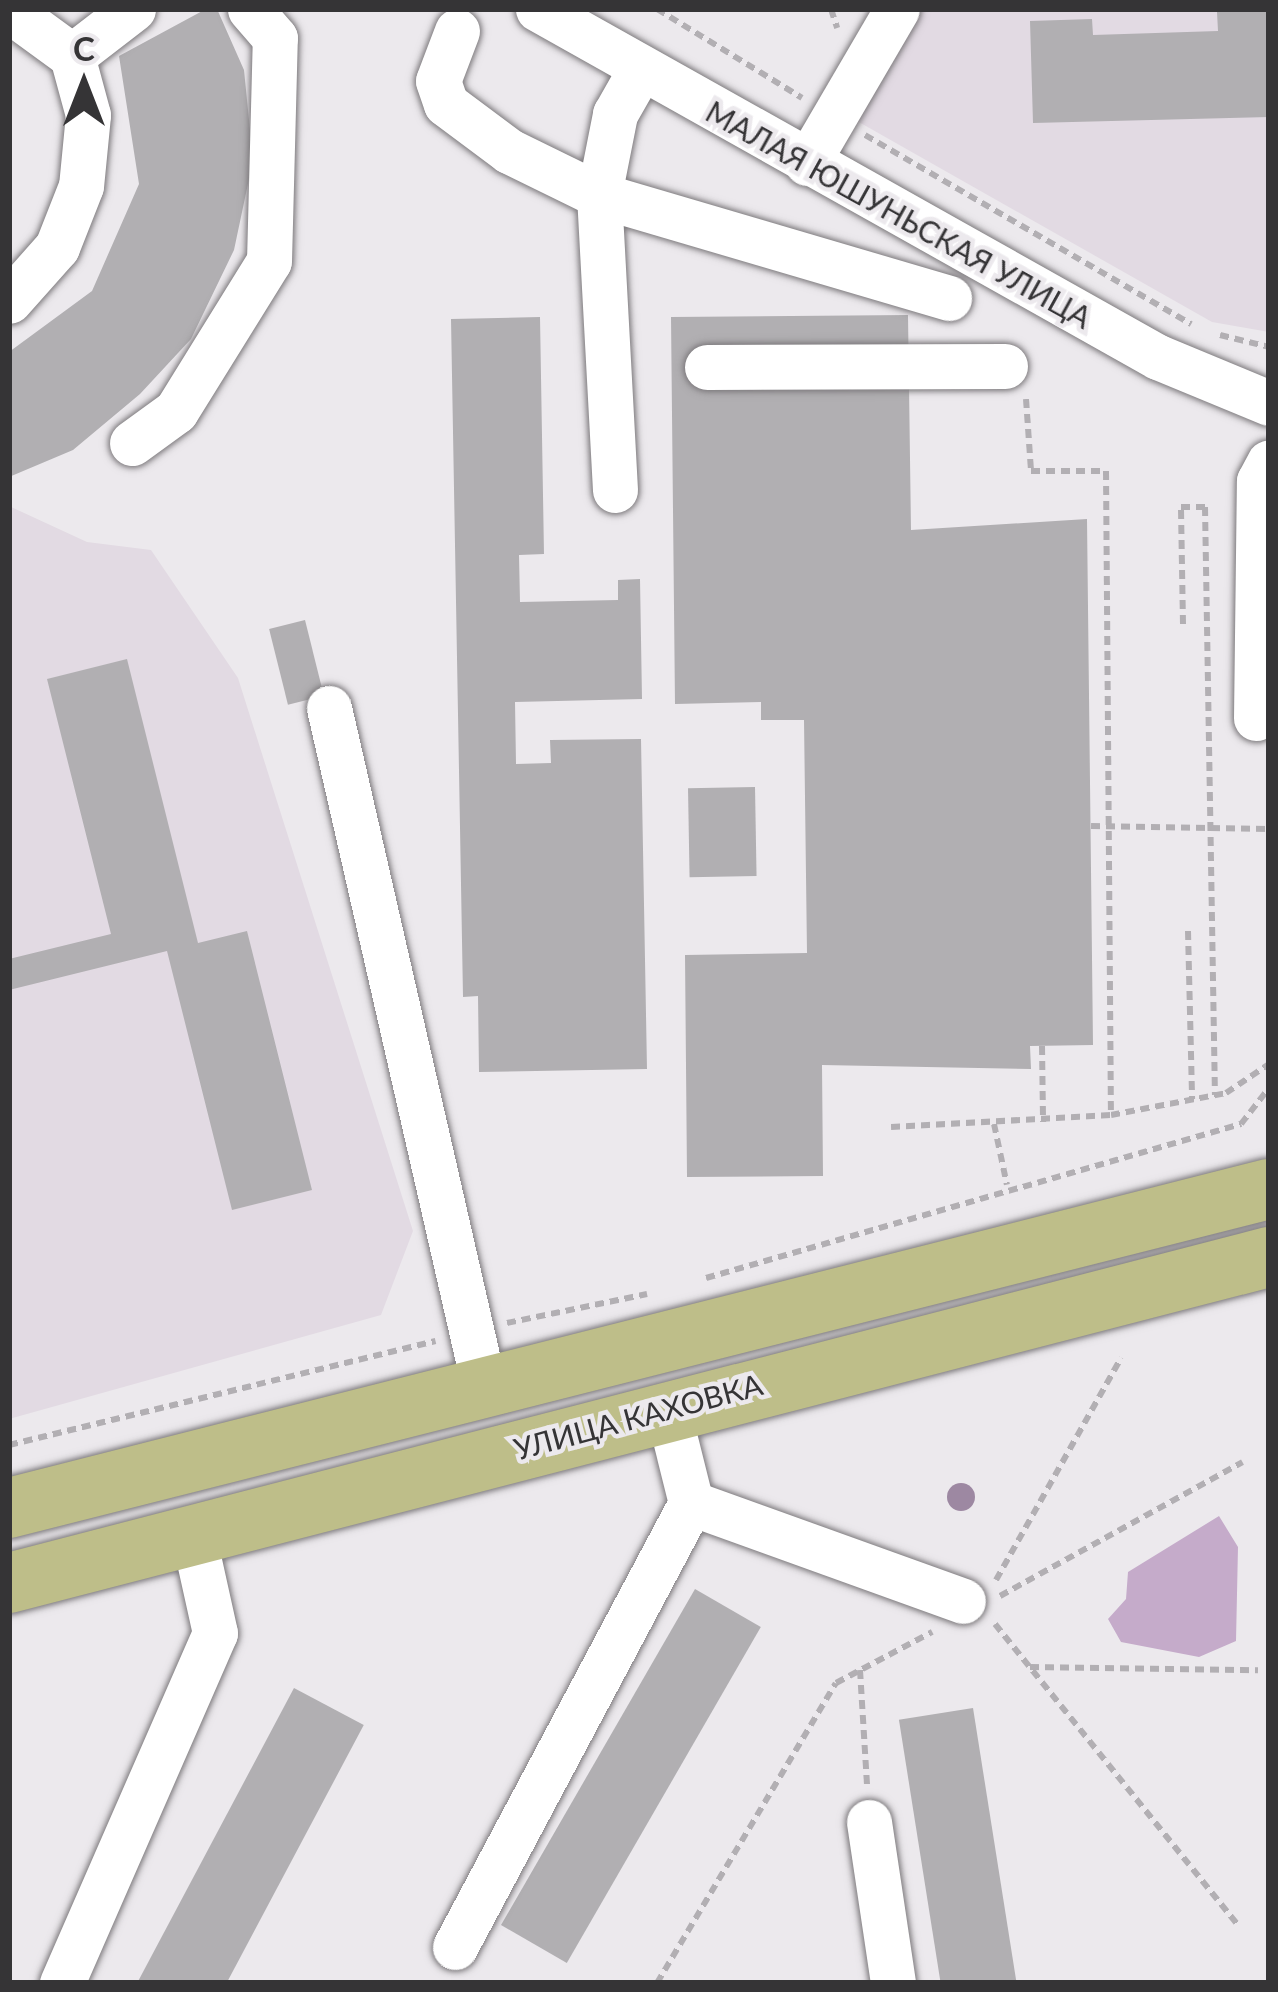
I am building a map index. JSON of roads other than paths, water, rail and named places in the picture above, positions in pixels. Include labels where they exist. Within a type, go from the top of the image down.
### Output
[{"type":"main road","name":"УЛИЦА КАХОВКА","points":[[9,1508],[1269,1190]]},
{"type":"main road","name":"УЛИЦА КАХОВКА","points":[[9,1582],[667,1407],[1269,1257]]},
{"type":"street","points":[[72,56],[133,9]]},
{"type":"street","points":[[132,443],[176,411],[268,260],[275,38],[250,9]]},
{"type":"street","name":"МАЛАЯ ЮШУНЬСКАЯ УЛИЦА","points":[[538,9],[1158,357],[1269,403]]},
{"type":"street","points":[[807,163],[897,9]]},
{"type":"street","points":[[9,10],[72,56],[88,116],[81,186],[57,247],[9,301]]},
{"type":"street","points":[[457,31],[438,81],[446,104],[599,195],[949,298]]},
{"type":"street","points":[[615,490],[599,195],[615,114],[640,70]]},
{"type":"street","points":[[707,367],[1005,366]]},
{"type":"street","points":[[1256,718],[1259,481],[1269,462]]},
{"type":"street","points":[[329,708],[485,1391]]},
{"type":"street","points":[[454,1947],[691,1503],[667,1407]]},
{"type":"street","points":[[691,1503],[962,1612]]},
{"type":"street","points":[[62,1983],[215,1633],[193,1534]]},
{"type":"street","points":[[869,1822],[893,1983]]}]
